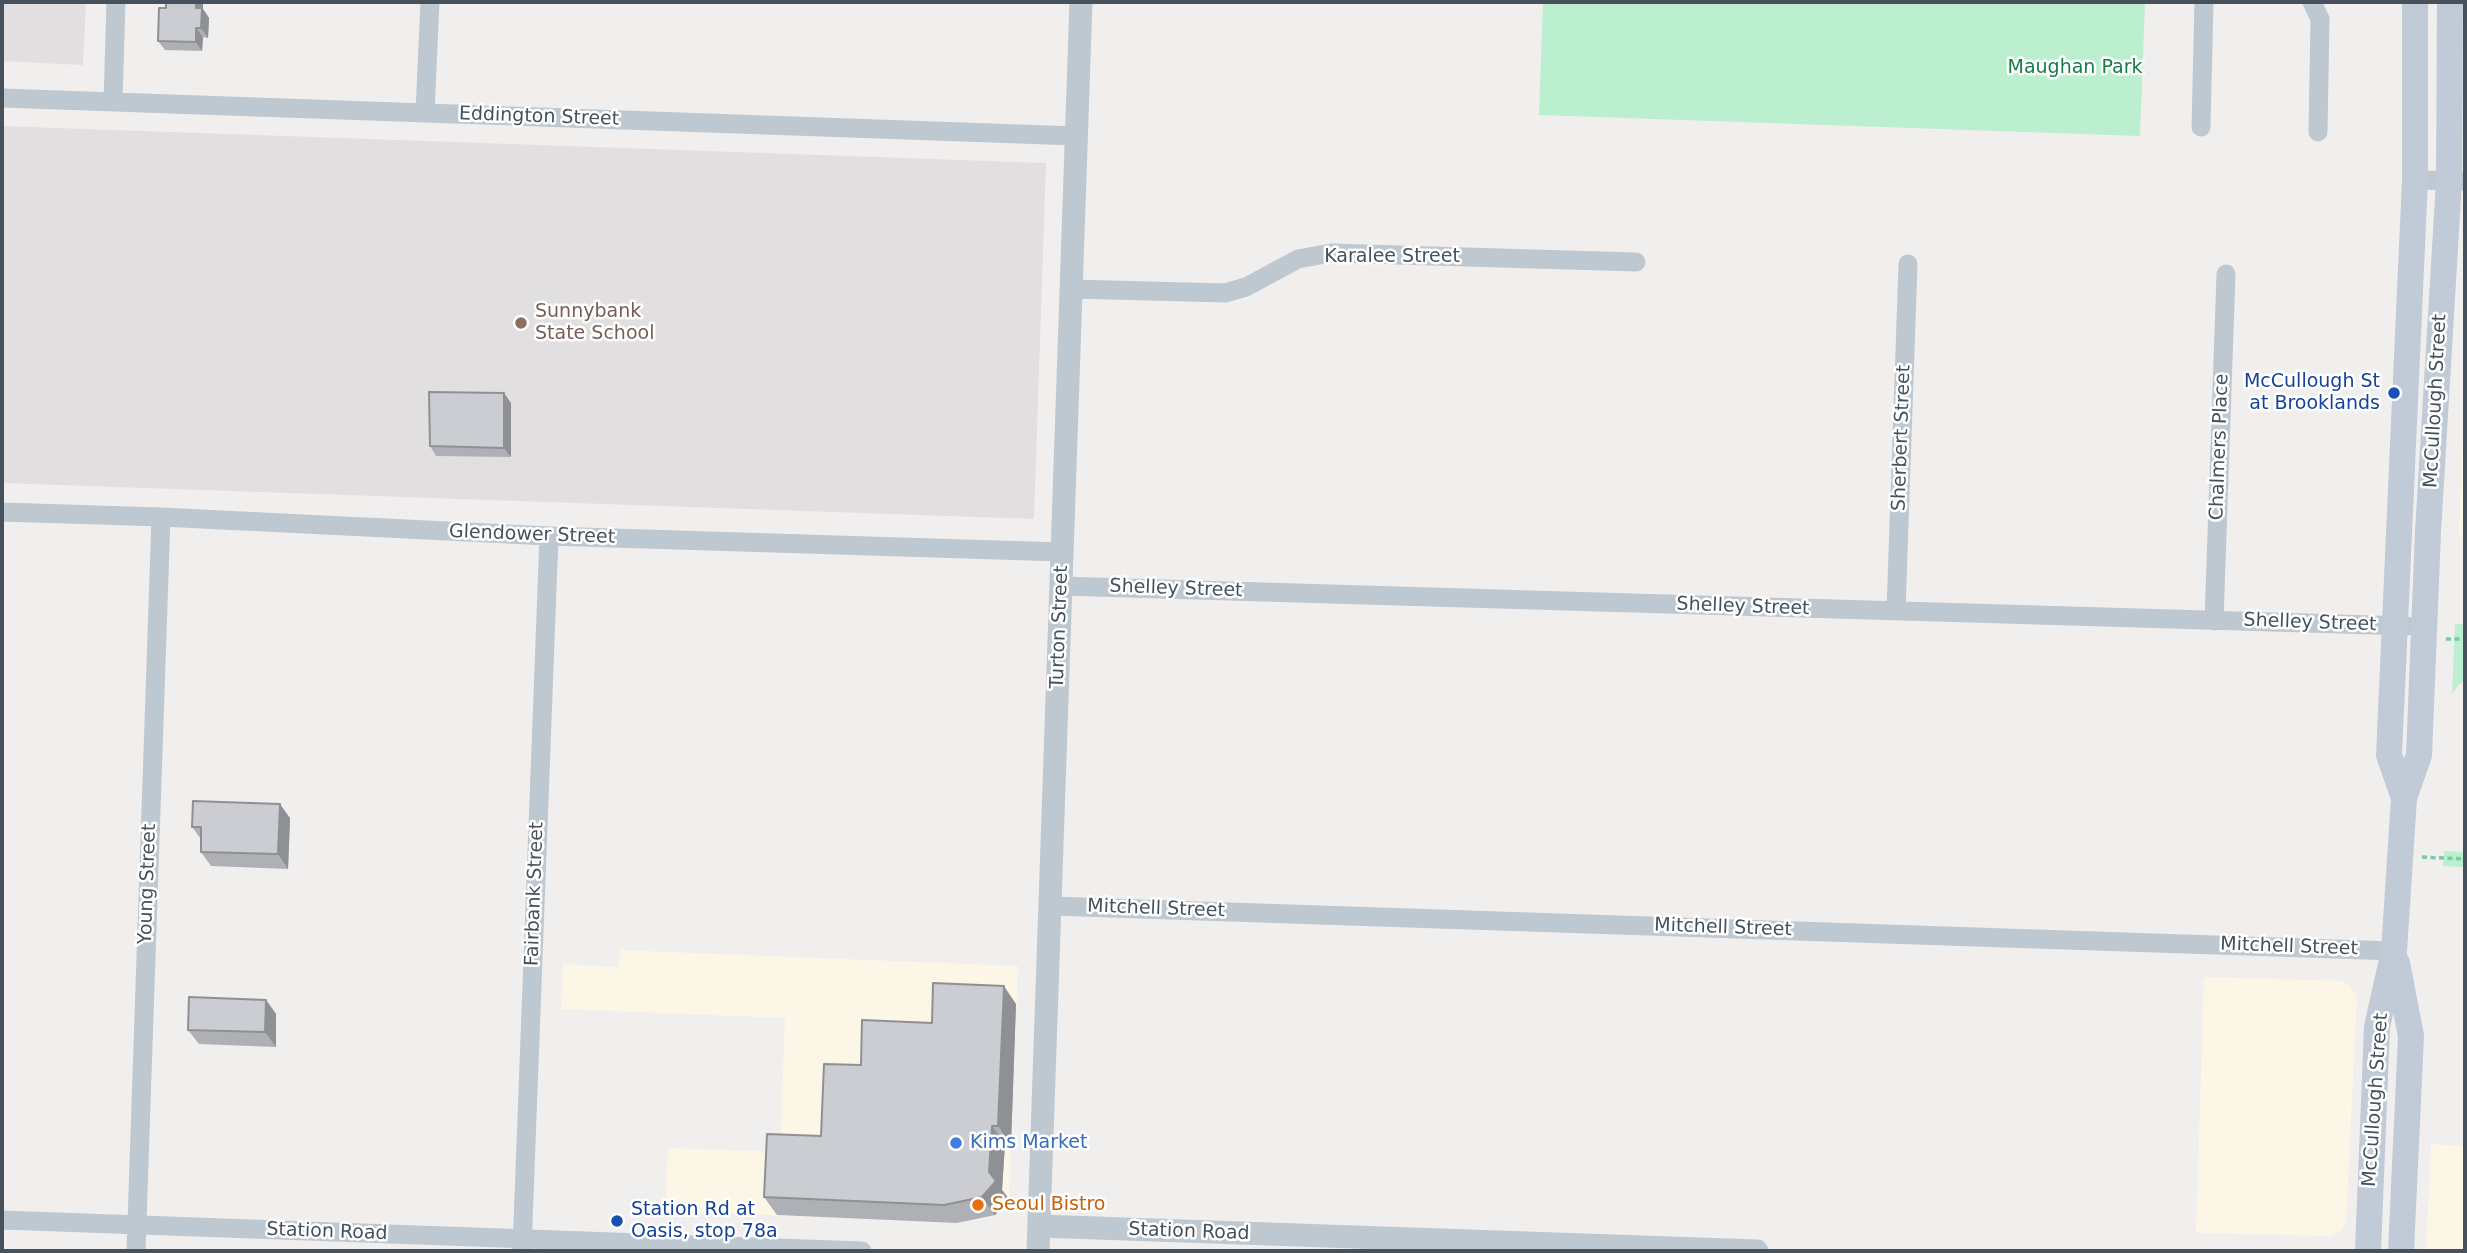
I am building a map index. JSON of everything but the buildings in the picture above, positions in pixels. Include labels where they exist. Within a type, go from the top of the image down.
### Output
[{"type":"main road","name":"McCullough Street","points":[[2403,798],[2389,755],[2415,180],[2415,2]]},
{"type":"main road","name":"McCullough Street","points":[[2368,1251],[2377,1027],[2394,951],[2403,798],[2419,755],[2434,633],[2428,532],[2457,181],[2450,2]]},
{"type":"main road","name":"McCullough Street","points":[[2394,951],[2411,1036],[2401,1251]]},
{"type":"street","points":[[113,102],[116,2]]},
{"type":"street","points":[[425,113],[430,2]]},
{"type":"street","name":"Turton Street","points":[[1038,1251],[1081,2]]},
{"type":"street","points":[[2202,127],[2204,2]]},
{"type":"street","points":[[2312,2],[2320,19],[2318,132]]},
{"type":"street","name":"Eddington Street","points":[[2,98],[1076,136]]},
{"type":"street","points":[[2415,180],[2457,181]]},
{"type":"street","name":"Karalee Street","points":[[1072,289],[1225,293],[1246,287],[1298,259],[1331,253],[1636,262]]},
{"type":"street","name":"Sherbert Street","points":[[1896,611],[1908,264]]},
{"type":"street","name":"Chalmers Place","points":[[2214,621],[2226,274]]},
{"type":"street","name":"Glendower Street","points":[[2,512],[161,517],[549,537],[1062,552]]},
{"type":"street","name":"Young Street","points":[[136,1251],[161,517]]},
{"type":"street","name":"Fairbank Street","points":[[522,1245],[549,537]]},
{"type":"street","name":"Shelley Street","points":[[1061,586],[2396,626],[2434,633]]},
{"type":"street","name":"Mitchell Street","points":[[1051,906],[2394,951]]},
{"type":"street","name":"Station Road","points":[[2,1220],[522,1245],[862,1251]]},
{"type":"street","name":"Station Road","points":[[1039,1226],[1484,1247],[1758,1251]]},
{"type":"path","points":[[2434,633],[2465,639]]},
{"type":"path","points":[[2400,856],[2465,859]]},
{"type":"shaded area","points":[[2,2],[86,2],[83,65],[2,61]]},
{"type":"shaded area","name":"Sunnybank State School","points":[[2,126],[1046,163],[1034,519],[2,483]]},
{"type":"shaded area","points":[[2464,406],[2465,536],[2459,536]]},
{"type":"shaded area","points":[[620,950],[1018,966],[1009,1199],[995,1215],[957,1223],[665,1211],[668,1148],[780,1152],[785,1018],[561,1009],[563,964],[619,967]]},
{"type":"shaded area","points":[[2204,977],[2342,981],[2349,985],[2357,996],[2346,1221],[2341,1231],[2331,1236],[2196,1233]]},
{"type":"shaded area","points":[[2431,1144],[2465,1146],[2465,1251],[2426,1251]]},
{"type":"green space","name":"Maughan Park","points":[[1543,2],[2145,2],[2140,136],[1539,115]]},
{"type":"green space","points":[[2455,624],[2465,624],[2465,680],[2452,694]]},
{"type":"green space","points":[[2444,851],[2465,852],[2465,867],[2443,866]]},
{"type":"place","name":"Sunnybank State School","points":[[521,323]]},
{"type":"place","name":"McCullough St at Brooklands","points":[[2394,393]]},
{"type":"place","name":"Kims Market","points":[[956,1143]]},
{"type":"place","name":"Seoul Bistro","points":[[978,1205]]},
{"type":"place","name":"Station Rd at Oasis, stop 78a","points":[[617,1221]]}]
